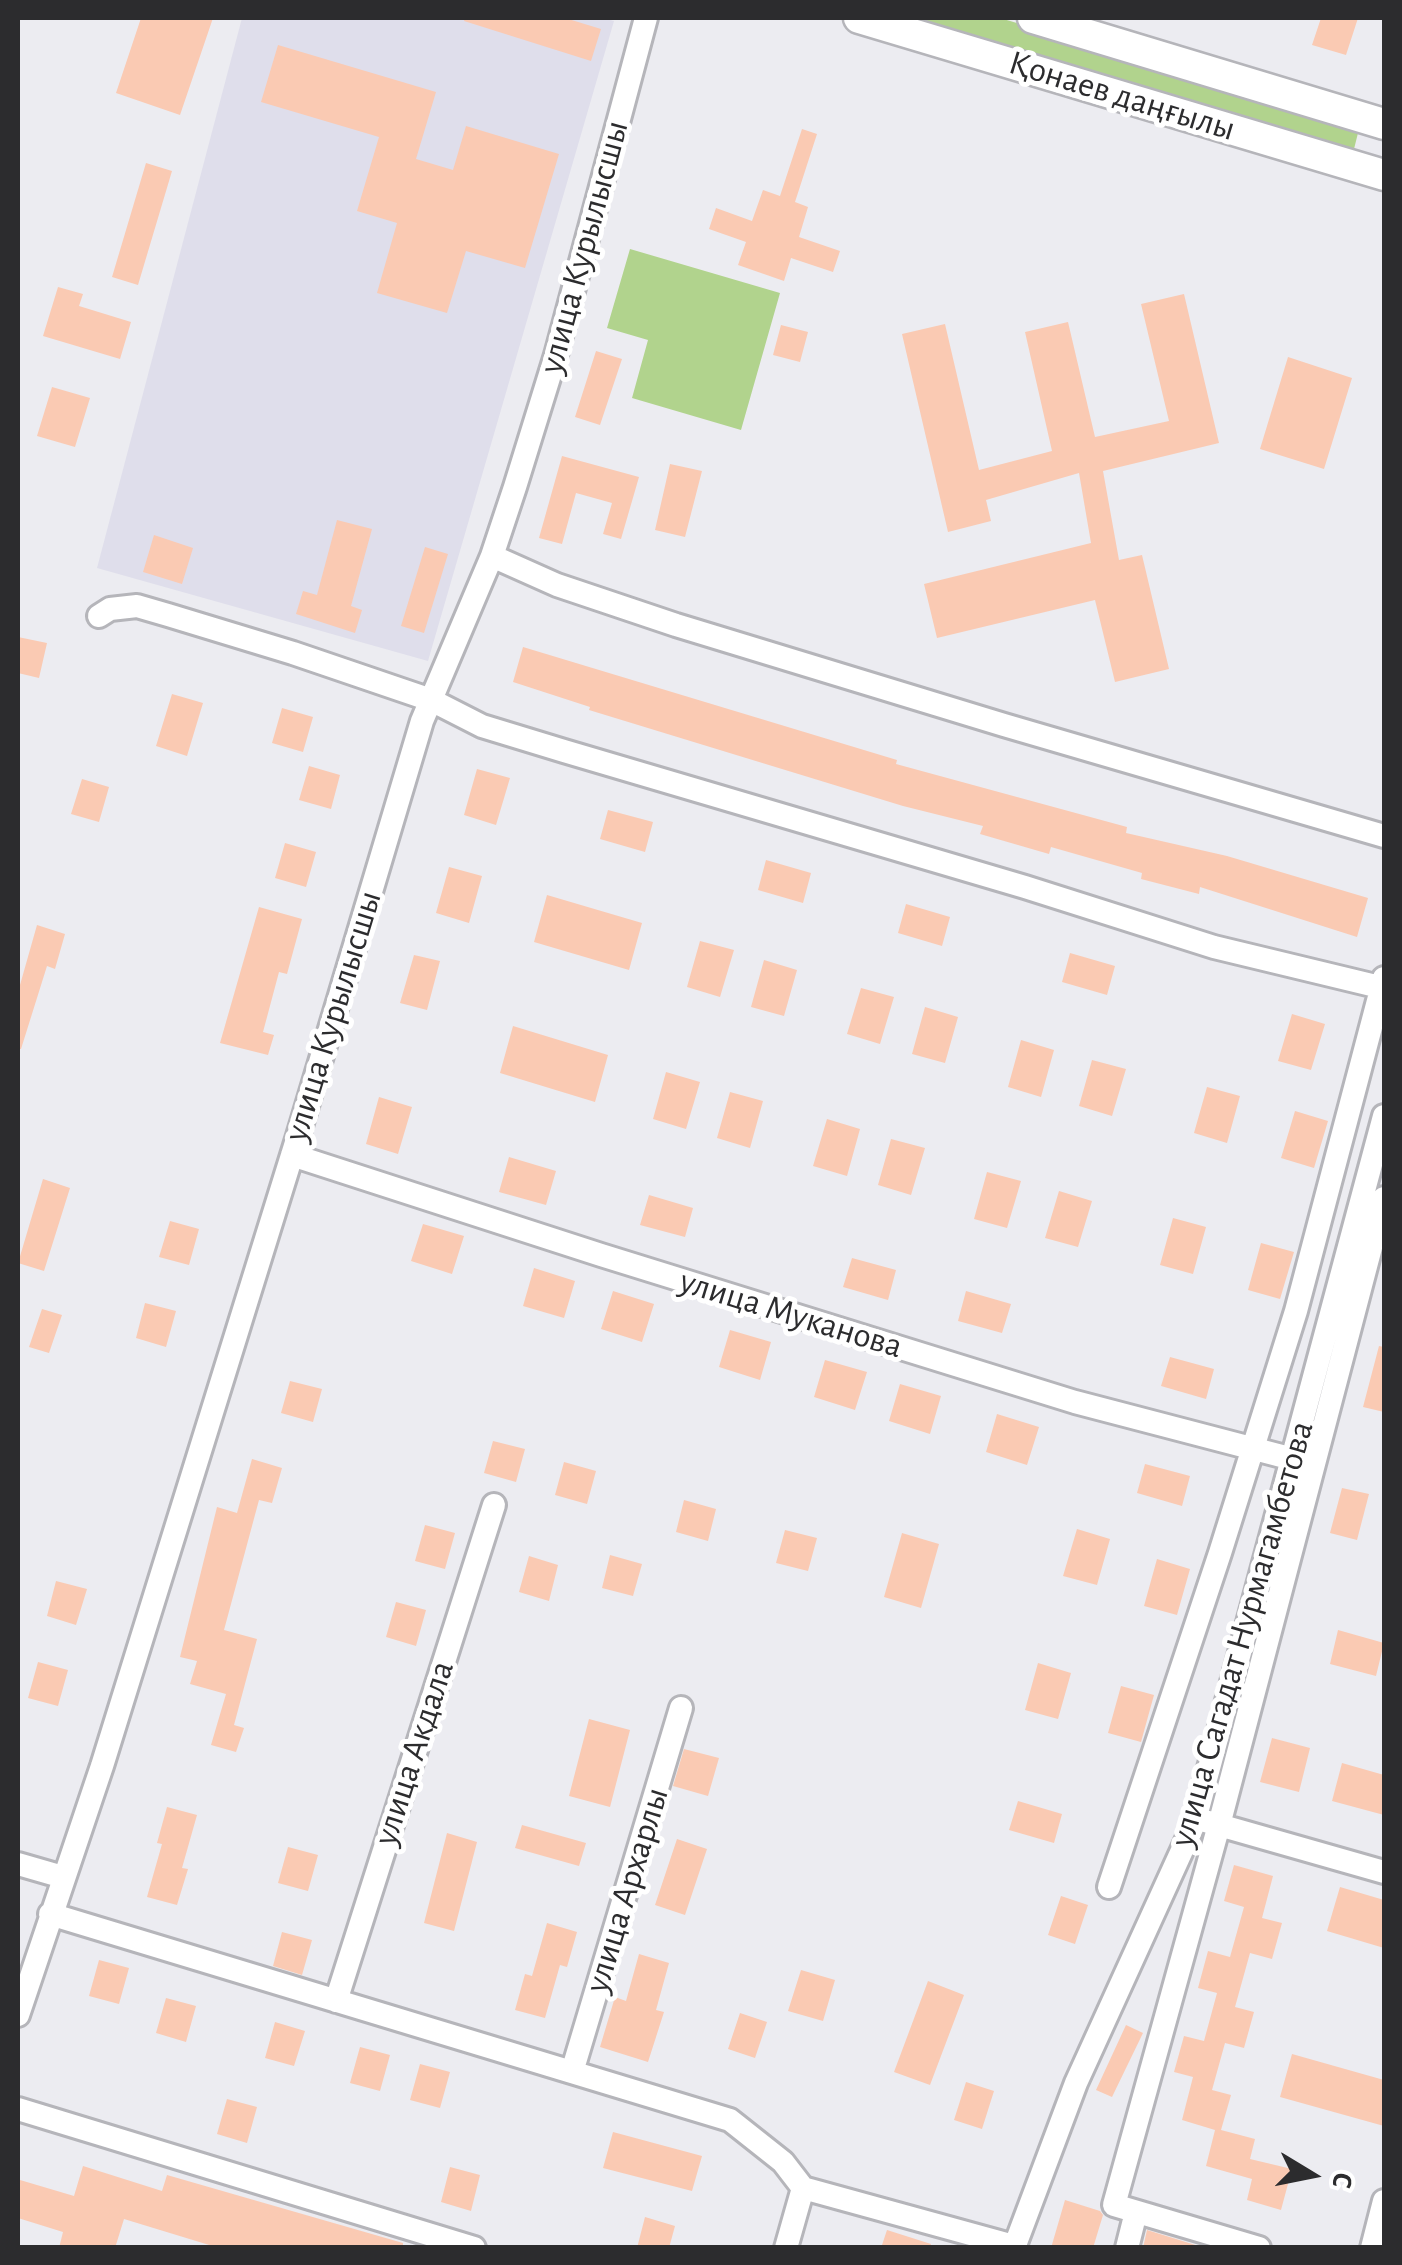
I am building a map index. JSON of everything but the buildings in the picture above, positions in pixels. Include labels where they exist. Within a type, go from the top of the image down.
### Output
[{"type":"main road","name":"Қонаев даңғылы","points":[[859,18],[1384,175]]},
{"type":"main road","name":"Қонаев даңғылы","points":[[1033,18],[1384,124]]},
{"type":"street","name":"улица Курылысшы","points":[[18,2015],[102,1766],[292,1155],[417,736],[492,556],[556,355],[646,18]]},
{"type":"street","points":[[492,556],[557,585],[694,631],[1384,836]]},
{"type":"street","points":[[100,616],[110,609],[136,606],[293,652],[431,700],[482,726],[600,762],[1214,947],[1384,984],[1296,1311],[1109,1887]]},
{"type":"street","name":"улица Сагадат Нурмагамбетова","points":[[1014,2247],[1076,2082],[1195,1818],[1384,1116]]},
{"type":"street","name":"улица Муканова","points":[[292,1155],[1075,1402],[1293,1460]]},
{"type":"street","points":[[1258,2248],[1114,2205],[1219,1826],[1384,1198]]},
{"type":"street","name":"улица Акдала","points":[[336,2001],[494,1504]]},
{"type":"street","name":"улица Архарлы","points":[[572,2072],[682,1708]]},
{"type":"street","points":[[1195,1818],[1384,1872]]},
{"type":"street","points":[[18,1864],[63,1877]]},
{"type":"street","points":[[50,1914],[730,2120],[783,2162],[803,2188],[1014,2247]]},
{"type":"street","points":[[18,2109],[474,2248]]},
{"type":"street","points":[[786,2248],[803,2188]]},
{"type":"street","points":[[1372,2248],[1384,2200]]},
{"type":"street","points":[[1126,2248],[1136,2212]]},
{"type":"shaded area","points":[[242,18],[614,21],[428,661],[97,568]]},
{"type":"green space","points":[[914,18],[1000,18],[1360,125],[1354,149]]},
{"type":"green space","points":[[630,249],[780,293],[741,430],[632,398],[648,340],[607,328]]}]
